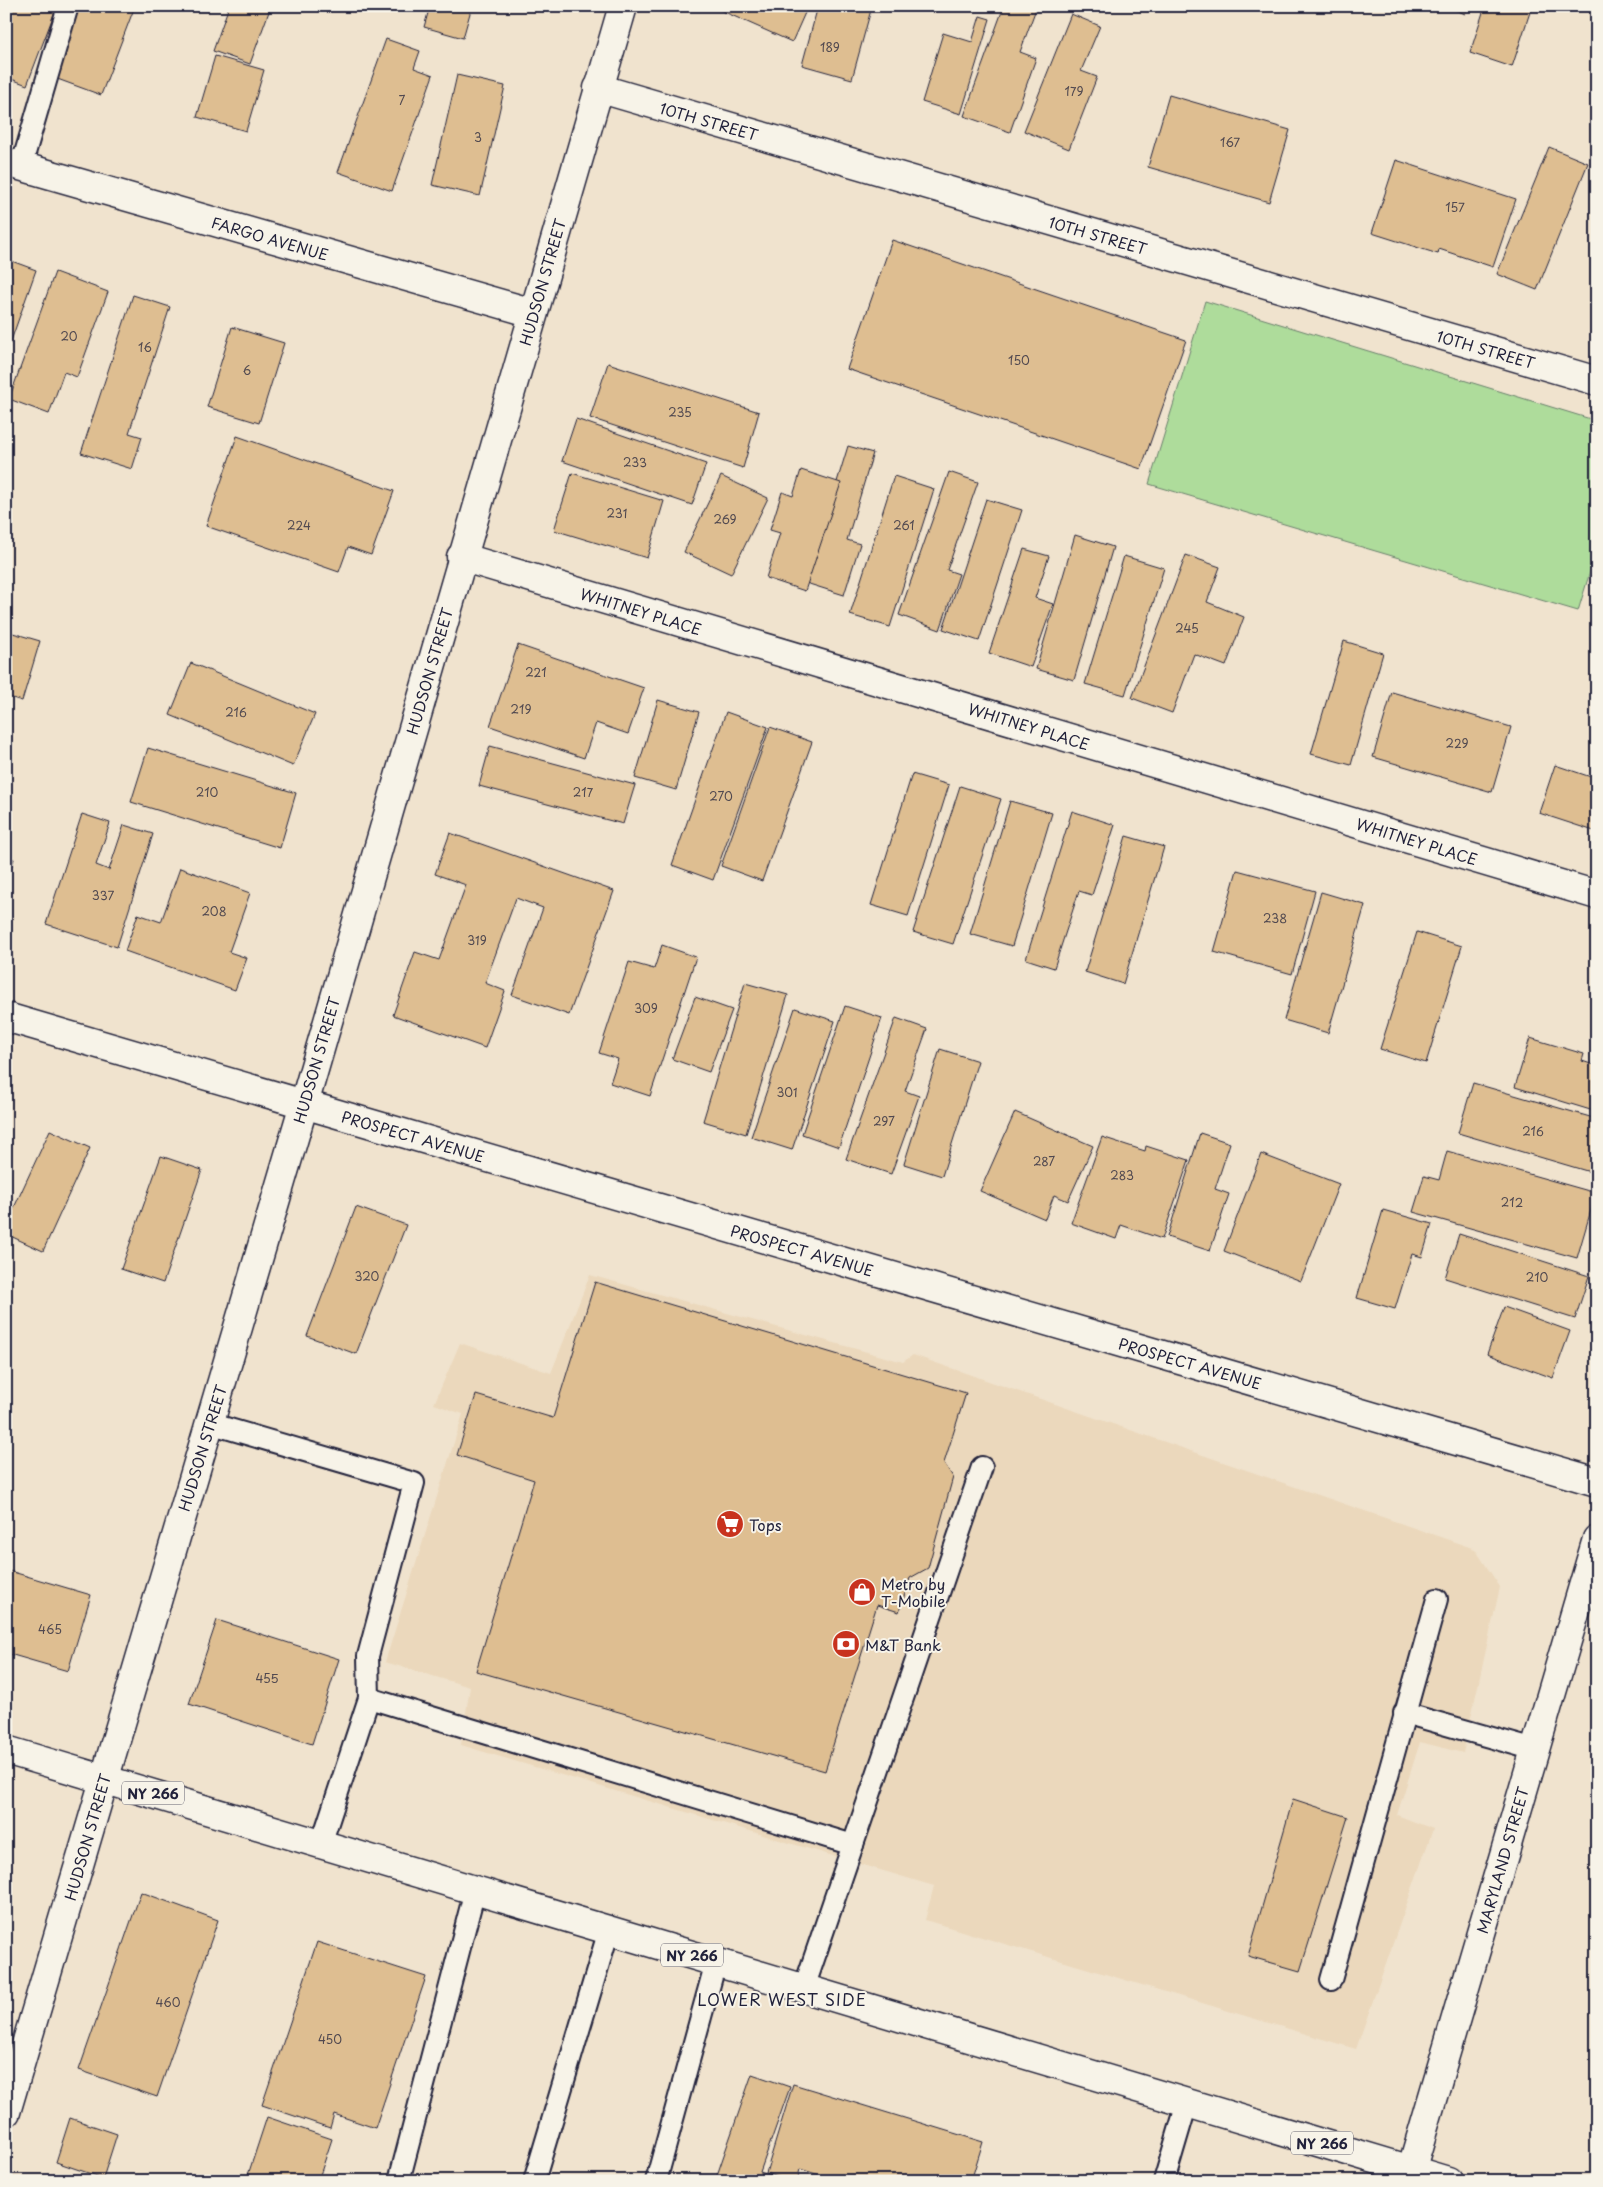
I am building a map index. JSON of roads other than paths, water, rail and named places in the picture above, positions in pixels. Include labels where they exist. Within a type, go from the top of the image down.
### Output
[{"type":"street","name":"HUDSON STREET","points":[[6,2112],[304,1104],[461,557],[623,6]]},
{"type":"street","name":"10TH STREET","points":[[598,88],[1597,381]]},
{"type":"street","name":"FARGO AVENUE","points":[[14,165],[533,313]]},
{"type":"street","name":"WHITNEY PLACE","points":[[461,557],[1597,895]]},
{"type":"street","name":"PROSPECT AVENUE","points":[[6,1017],[1597,1482]]},
{"type":"street","name":"MARYLAND STREET","points":[[1409,2175],[1597,1539]]},
{"type":"street","name":"NY 266","points":[[6,1750],[1187,2103],[1409,2175],[1448,2181]]},
{"type":"lane","points":[[14,165],[68,6]]},
{"type":"lane","points":[[210,1423],[414,1483],[368,1656],[369,1698],[321,1844]]},
{"type":"lane","points":[[804,1988],[982,1467]]},
{"type":"lane","points":[[1331,1980],[1437,1598]]},
{"type":"lane","points":[[369,1698],[853,1845]]},
{"type":"lane","points":[[1404,1713],[1535,1750]]},
{"type":"lane","points":[[399,2181],[474,1890]]},
{"type":"lane","points":[[534,2181],[609,1930]]},
{"type":"lane","points":[[656,2181],[716,1962]]},
{"type":"lane","points":[[1164,2181],[1187,2103]]},
{"type":"place","name":"Tops","points":[[730,1524]]},
{"type":"place","name":"Metro by T-Mobile","points":[[862,1592]]},
{"type":"place","name":"M&T Bank","points":[[846,1644]]},
{"type":"district","name":"LOWER WEST SIDE","points":[[782,1999]]}]
